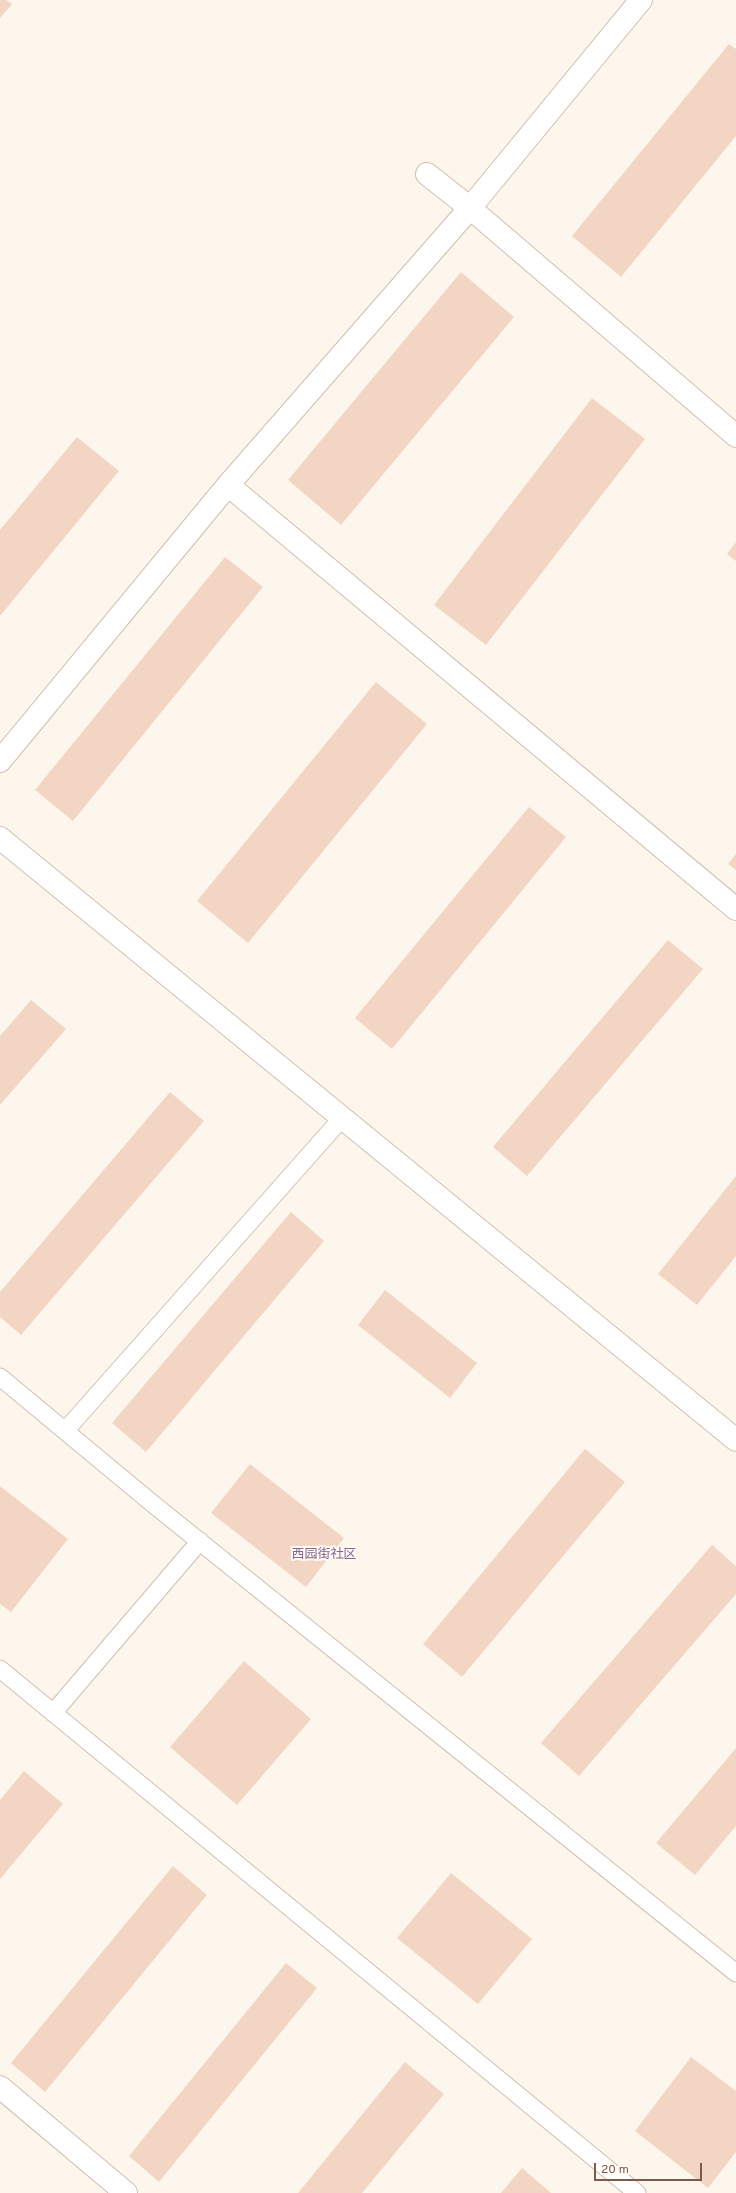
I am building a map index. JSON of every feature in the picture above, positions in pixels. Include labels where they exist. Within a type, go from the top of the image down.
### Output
[{"type":"street","points":[[0,761],[228,485],[470,208],[641,0]]},
{"type":"street","points":[[427,174],[470,208],[736,436]]},
{"type":"street","points":[[228,485],[736,909]]},
{"type":"street","points":[[0,838],[342,1118],[735,1436]]},
{"type":"street","points":[[0,2087],[126,2193]]},
{"type":"lane","points":[[65,1431],[342,1118]]},
{"type":"lane","points":[[0,1377],[200,1541],[736,1972]]},
{"type":"lane","points":[[53,1712],[200,1541]]},
{"type":"lane","points":[[0,1669],[637,2193]]},
{"type":"building","points":[[0,0],[6,0],[12,4],[0,18]]},
{"type":"building","points":[[729,44],[736,49],[736,136],[621,277],[572,236]]},
{"type":"building","points":[[461,272],[514,317],[341,525],[288,480]]},
{"type":"building","points":[[592,398],[645,439],[486,645],[434,605]]},
{"type":"building","points":[[77,437],[119,471],[0,616],[0,530]]},
{"type":"building","points":[[736,542],[736,561],[727,554]]},
{"type":"building","points":[[225,557],[263,587],[73,821],[35,790]]},
{"type":"building","points":[[376,682],[427,724],[248,943],[197,901]]},
{"type":"building","points":[[529,807],[566,837],[392,1049],[355,1018]]},
{"type":"building","points":[[736,854],[736,870],[728,864]]},
{"type":"building","points":[[668,940],[703,969],[527,1176],[493,1147]]},
{"type":"building","points":[[31,1000],[66,1029],[0,1105],[0,1036]]},
{"type":"building","points":[[170,1092],[204,1121],[21,1335],[0,1317],[0,1292]]},
{"type":"building","points":[[736,1176],[736,1256],[697,1305],[658,1274]]},
{"type":"building","points":[[291,1212],[324,1241],[146,1452],[112,1423]]},
{"type":"building","points":[[385,1290],[477,1363],[450,1398],[358,1325]]},
{"type":"building","points":[[585,1449],[625,1482],[462,1677],[423,1644]]},
{"type":"building","points":[[250,1464],[344,1538],[306,1587],[211,1513]]},
{"type":"building","points":[[0,1486],[68,1539],[11,1612],[0,1604]]},
{"type":"building","points":[[712,1545],[736,1566],[736,1594],[579,1776],[541,1743]]},
{"type":"building","points":[[244,1661],[311,1719],[237,1805],[170,1747]]},
{"type":"building","points":[[736,1748],[736,1826],[695,1875],[656,1843]]},
{"type":"building","points":[[24,1771],[63,1804],[0,1879],[0,1800]]},
{"type":"building","points":[[173,1866],[207,1895],[45,2092],[11,2063]]},
{"type":"building","points":[[451,1873],[532,1939],[478,2004],[397,1938]]},
{"type":"building","points":[[286,1963],[317,1988],[159,2182],[129,2156]]},
{"type":"building","points":[[691,2057],[736,2091],[736,2152],[708,2188],[635,2131]]},
{"type":"building","points":[[405,2062],[444,2094],[362,2193],[298,2193]]},
{"type":"building","points":[[522,2168],[551,2193],[501,2193]]},
{"type":"district","name":"西园街社区","points":[[324,1555]]}]
